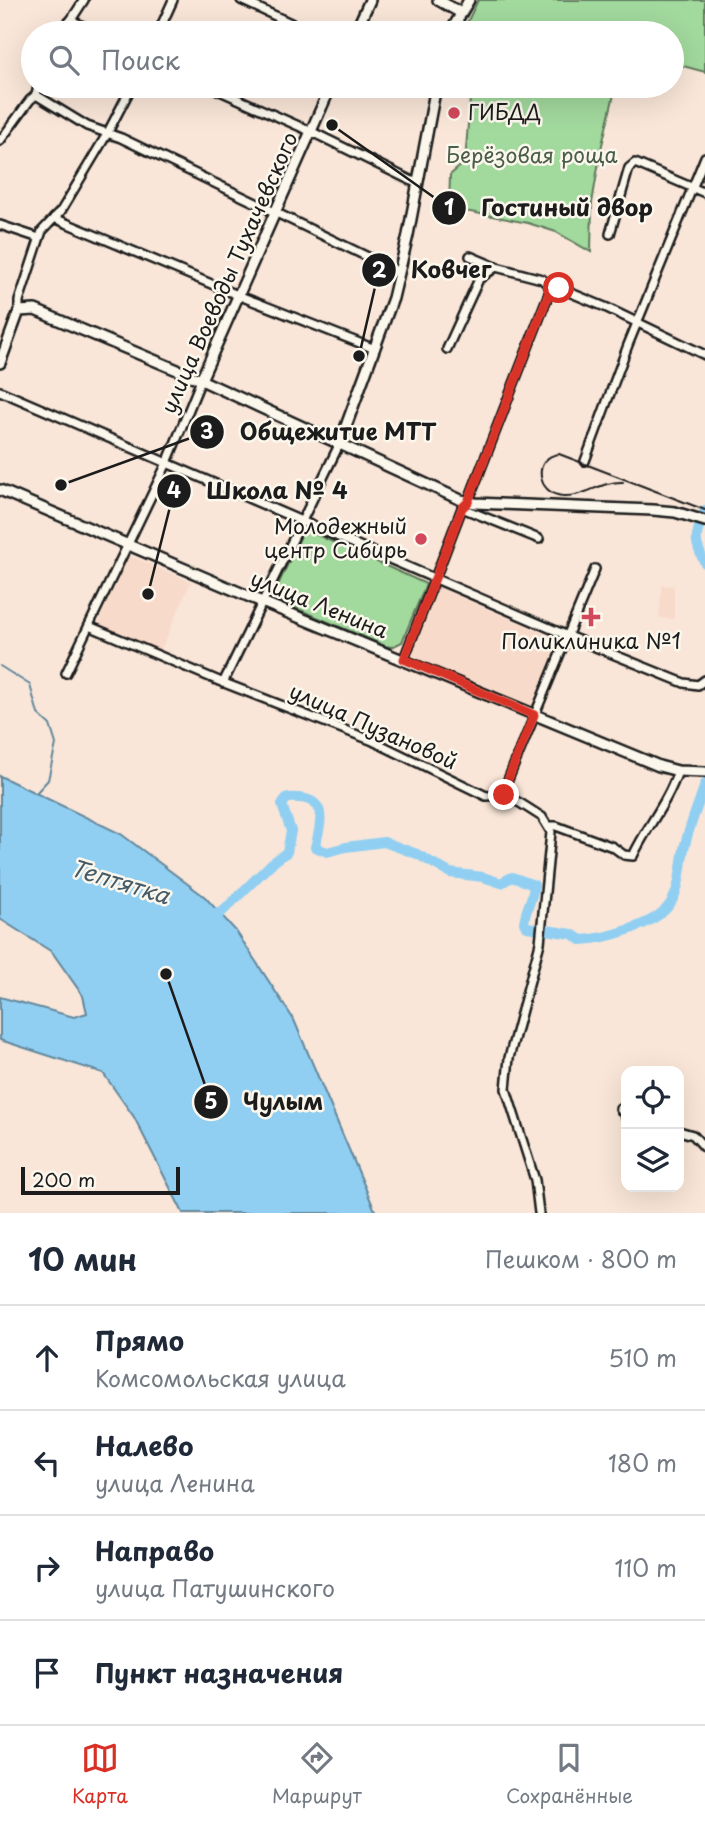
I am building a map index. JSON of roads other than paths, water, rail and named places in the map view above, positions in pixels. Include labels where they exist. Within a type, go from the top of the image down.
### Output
[{"type":"main road","points":[[360,21],[370,0]]},
{"type":"main road","points":[[438,0],[461,13]]},
{"type":"main road","points":[[457,21],[469,0]]},
{"type":"main road","name":"улица Воеводы Тухачевского","points":[[201,380],[326,98]]},
{"type":"main road","points":[[339,445],[386,321],[418,184],[434,98]]},
{"type":"main road","points":[[0,363],[19,311],[35,310],[201,380],[465,505],[653,510],[705,521]]},
{"type":"main road","name":"улица Ленина","points":[[0,490],[659,766],[678,771],[701,772]]},
{"type":"street","points":[[71,20],[85,0]]},
{"type":"street","points":[[163,21],[173,0]]},
{"type":"street","points":[[241,0],[286,21]]},
{"type":"street","points":[[0,141],[32,98]]},
{"type":"street","points":[[41,98],[87,126],[121,138],[399,272]]},
{"type":"street","points":[[19,311],[19,301],[44,227],[54,218],[107,134],[126,98]]},
{"type":"street","points":[[236,98],[418,184]]},
{"type":"street","points":[[585,461],[705,157]]},
{"type":"street","points":[[610,234],[629,168],[638,163],[705,193]]},
{"type":"street","points":[[54,218],[375,349]]},
{"type":"street","points":[[0,225],[39,238]]},
{"type":"street","points":[[470,256],[496,267],[542,279],[551,288],[559,288],[638,322],[705,355]]},
{"type":"street","points":[[447,349],[479,279],[496,267]]},
{"type":"street","points":[[404,659],[551,288]]},
{"type":"street","name":"улица Воеводы Тухачевского","points":[[66,673],[167,463],[201,380]]},
{"type":"street","points":[[0,391],[568,636],[684,683],[702,682]]},
{"type":"street","points":[[223,683],[339,445]]},
{"type":"street","points":[[465,505],[539,539]]},
{"type":"street","points":[[504,795],[595,569]]},
{"type":"street","name":"улица Пузановой","points":[[89,626],[223,683],[373,741],[486,796],[504,795],[536,812],[549,826]]},
{"type":"street","points":[[539,1213],[534,1180],[506,1089],[509,1058],[544,920],[551,844],[549,826],[556,826],[633,856],[646,830],[667,801],[678,771]]},
{"type":"street","points":[[684,1132],[694,1135],[705,1149]]},
{"type":"water","points":[[0,776],[121,834],[205,897],[236,931],[294,1020],[376,1213],[183,1213],[134,1117],[103,1073],[0,1040],[0,997],[74,1017],[87,1013],[83,996],[52,952],[0,919]]},
{"type":"waterway","name":"Тептятка","points":[[705,510],[697,537],[698,548],[705,563]]},
{"type":"waterway","points":[[0,666],[30,685],[38,714],[50,725],[56,744],[48,780],[36,793]]},
{"type":"waterway","name":"Тептятка","points":[[209,914],[221,913],[287,852],[291,831],[282,805],[287,798],[300,798],[310,800],[319,810],[320,827],[315,847],[327,852],[384,842],[417,854],[450,873],[483,877],[501,883],[512,877],[534,885],[524,923],[527,927],[572,934],[581,940],[616,934],[654,918],[670,904],[677,890],[686,841],[705,784]]},
{"type":"tram line","points":[[623,482],[564,496],[555,494],[543,483],[541,468],[550,457],[559,454],[705,510]]},
{"type":"place","name":"ГИБДД","points":[[454,113]]},
{"type":"place","name":"Гостиный двор","points":[[332,125]]},
{"type":"place","name":"Ковчег","points":[[359,356]]},
{"type":"place","name":"Общежитие МТТ","points":[[61,485]]},
{"type":"place","name":"Молодежный центр Сибирь","points":[[421,539]]},
{"type":"place","name":"Школа № 4","points":[[148,594]]},
{"type":"place","name":"Поликлиника №1","points":[[591,617]]},
{"type":"place","name":"Чулым","points":[[166,974]]},
{"type":"park label","name":"Берёзовая роща","points":[[532,156]]}]
